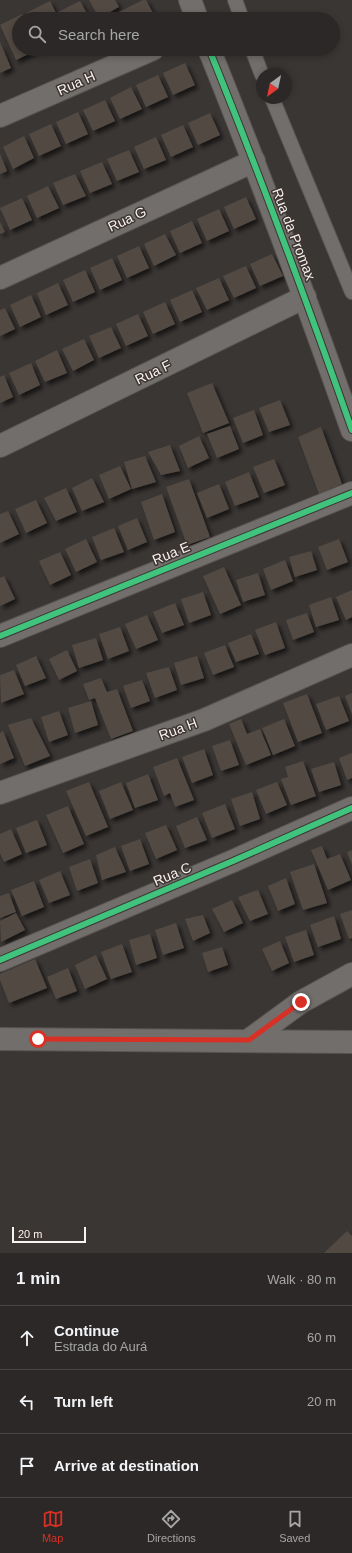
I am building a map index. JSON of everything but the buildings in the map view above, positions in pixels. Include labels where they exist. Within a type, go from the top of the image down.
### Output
[{"type":"street","points":[[190,0],[194,12]]},
{"type":"street","name":"Rua H","points":[[0,116],[137,56]]},
{"type":"street","name":"Rua da Promax","points":[[211,56],[254,161],[305,297],[352,430]]},
{"type":"street","name":"Rua G","points":[[0,278],[254,161]]},
{"type":"street","name":"Rua F","points":[[0,446],[305,297]]},
{"type":"street","name":"Rua E","points":[[0,636],[352,493]]},
{"type":"street","name":"Rua H","points":[[0,793],[204,720],[352,655]]},
{"type":"street","name":"Rua C","points":[[0,960],[233,861],[352,808]]},
{"type":"street","points":[[249,1040],[301,1002],[352,974]]},
{"type":"street","points":[[0,1038],[352,1042]]},
{"type":"lane","points":[[235,0],[239,12]]},
{"type":"lane","points":[[255,56],[259,68]]},
{"type":"lane","points":[[274,104],[352,292]]},
{"type":"cycle path","points":[[212,56],[283,239],[352,430]]},
{"type":"cycle path","points":[[0,636],[352,493]]},
{"type":"cycle path","points":[[0,960],[233,861],[352,808]]},
{"type":"route","points":[[38,1039],[249,1040],[301,1002]]}]
